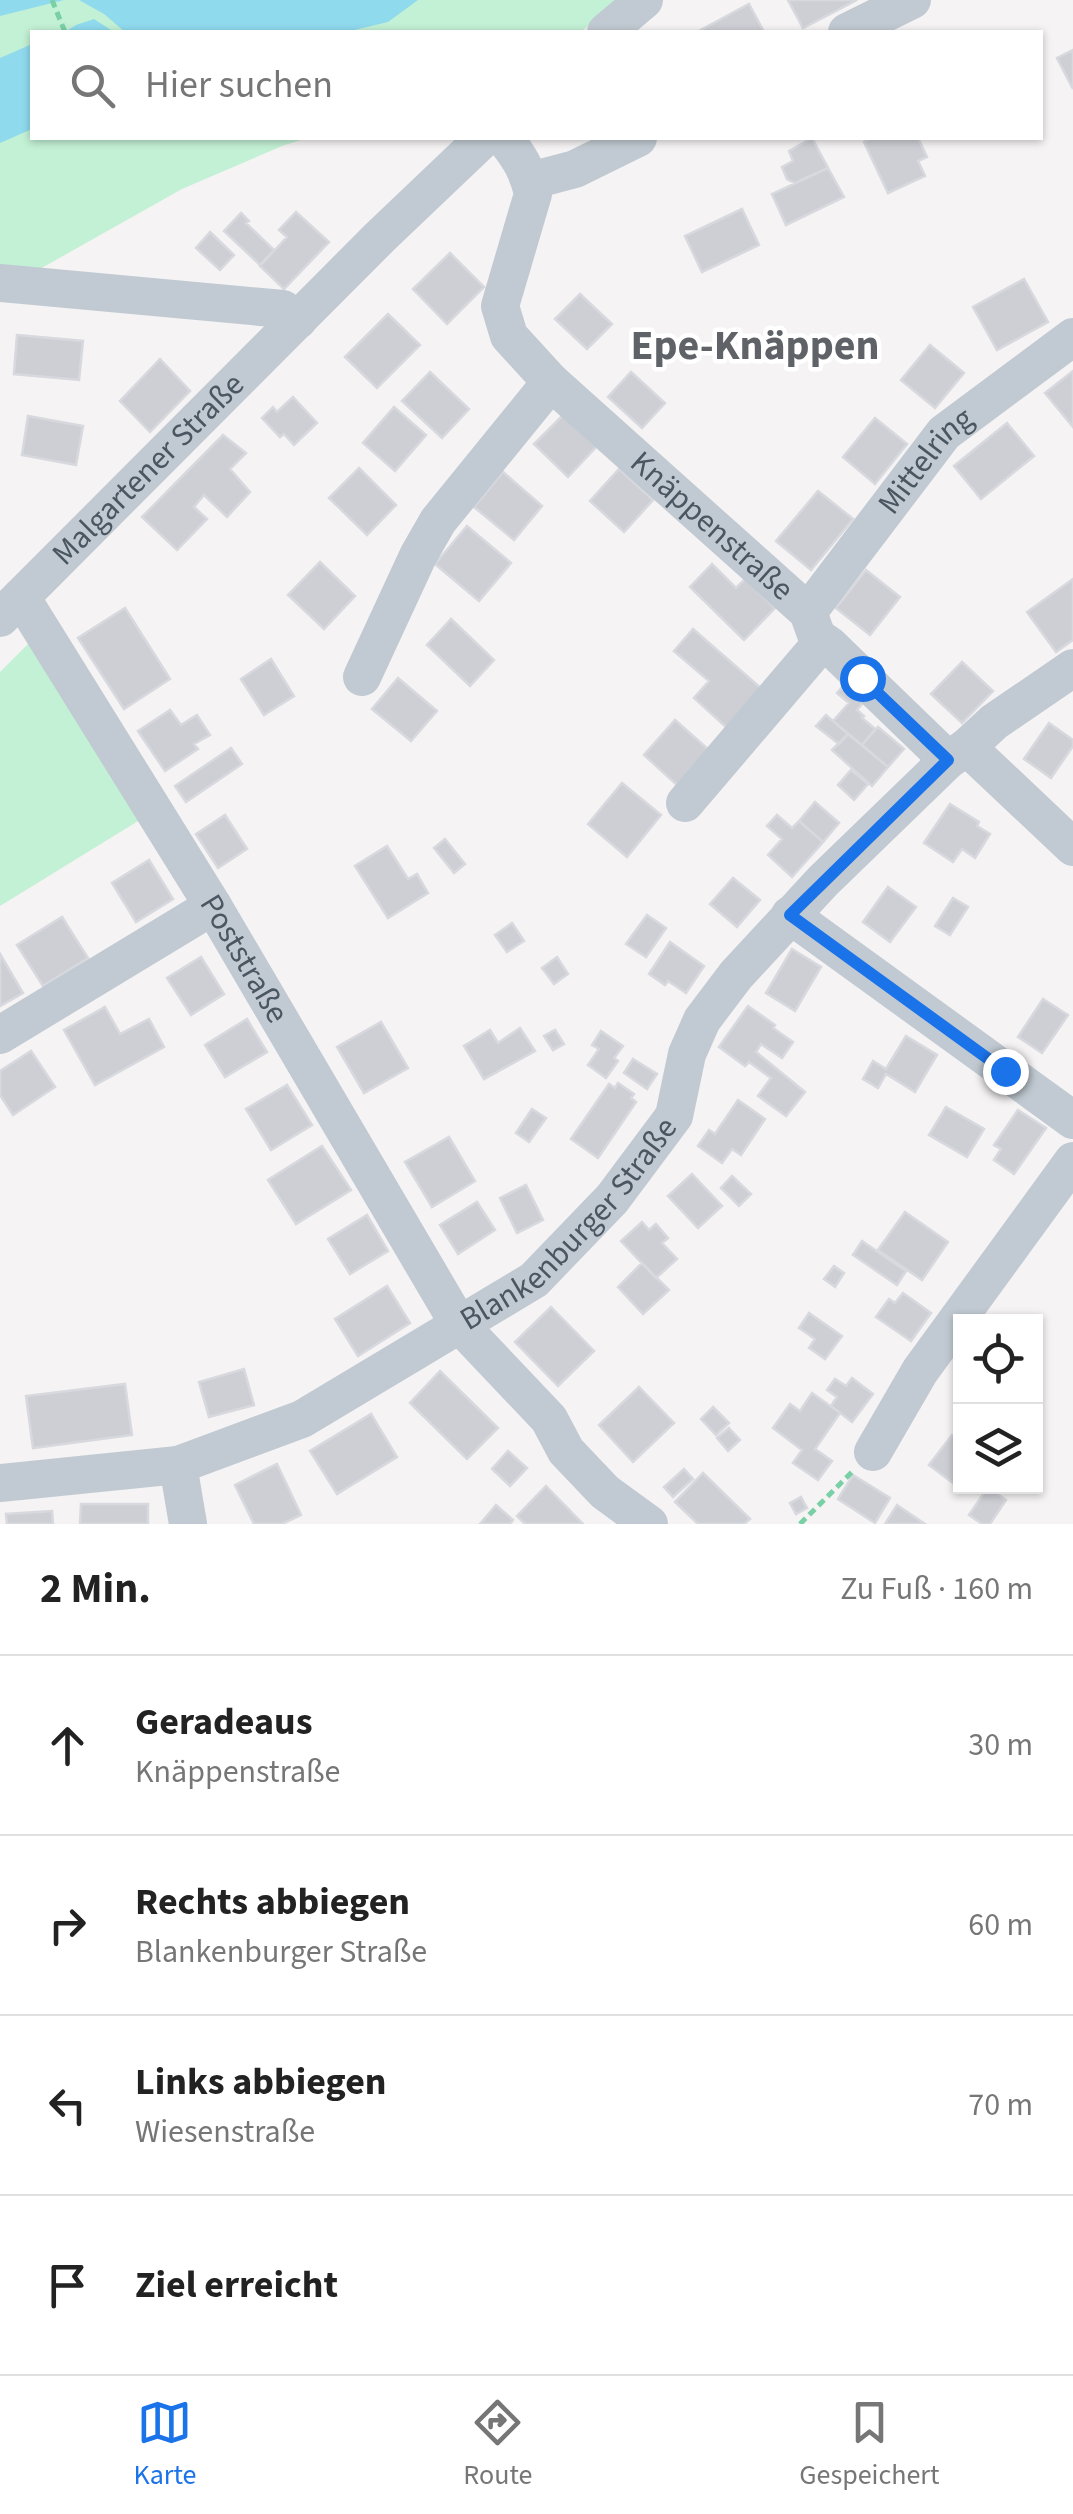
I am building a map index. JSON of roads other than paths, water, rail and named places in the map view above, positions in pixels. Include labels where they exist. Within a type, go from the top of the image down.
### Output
[{"type":"street","points":[[608,30],[644,0]]},
{"type":"street","points":[[851,30],[912,0]]},
{"type":"street","name":"Malgartener Straße","points":[[10,607],[482,140]]},
{"type":"street","points":[[506,140],[530,180],[575,169],[634,140]]},
{"type":"street","name":"Knäppenstraße","points":[[530,180],[532,194],[500,306],[509,336],[551,382],[816,626],[958,753],[1073,846]]},
{"type":"street","points":[[0,284],[283,309],[298,320]]},
{"type":"street","name":"Mittelring","points":[[685,803],[816,626],[944,433],[1073,336]]},
{"type":"street","points":[[362,678],[438,521],[551,382]]},
{"type":"street","name":"Poststraße","points":[[10,607],[214,906],[458,1324],[550,1420],[566,1451],[605,1492],[649,1524]]},
{"type":"street","name":"Blankenburger Straße","points":[[0,1482],[178,1465],[302,1420],[534,1280],[612,1199],[674,1116],[687,1054],[702,1020],[736,975],[790,915],[958,753],[994,722],[1073,668]]},
{"type":"street","points":[[0,1035],[214,906]]},
{"type":"street","points":[[790,915],[1073,1120]]},
{"type":"street","points":[[873,1452],[920,1371],[1073,1161]]},
{"type":"street","points":[[178,1465],[188,1524]]},
{"type":"water","points":[[0,0],[64,0],[0,16]]},
{"type":"water","points":[[79,0],[418,0],[388,22],[354,30],[123,30]]},
{"type":"water","points":[[94,19],[111,30],[68,30]]},
{"type":"water","points":[[30,45],[30,130],[0,143],[0,58]]},
{"type":"district","name":"Epe-Knäppen","points":[[755,346]]}]
